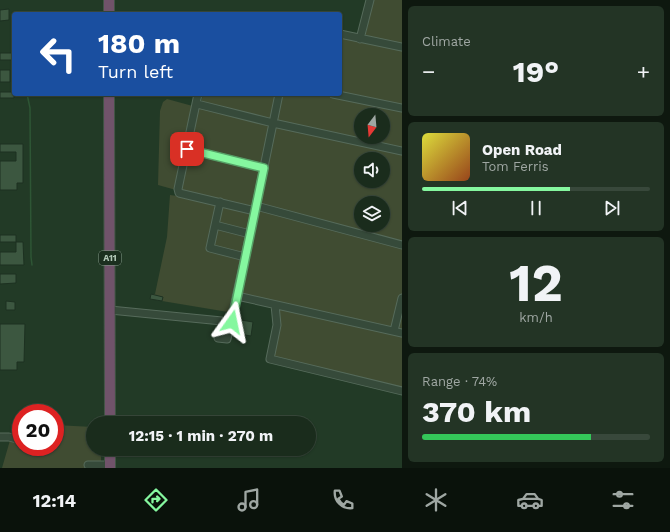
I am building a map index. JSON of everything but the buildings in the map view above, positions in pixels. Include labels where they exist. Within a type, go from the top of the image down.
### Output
[{"type":"highway","points":[[109,0],[109,12]]},
{"type":"highway","name":"A11","points":[[110,96],[110,416]]},
{"type":"highway","points":[[110,456],[110,467]]},
{"type":"street","points":[[360,38],[370,0]]},
{"type":"street","points":[[342,34],[402,47]]},
{"type":"street","points":[[198,96],[178,189],[179,193],[256,208],[402,245]]},
{"type":"street","points":[[218,338],[227,339],[232,322],[279,96]]},
{"type":"street","points":[[342,96],[402,108]]},
{"type":"street","points":[[197,104],[273,123],[402,151]]},
{"type":"street","points":[[187,149],[264,168]]},
{"type":"street","points":[[220,202],[210,248],[245,258]]},
{"type":"street","points":[[215,225],[250,234]]},
{"type":"street","points":[[237,296],[402,333]]},
{"type":"street","points":[[394,331],[402,298]]},
{"type":"street","points":[[275,305],[277,325],[275,341],[270,359],[402,391]]},
{"type":"street","points":[[110,310],[232,322]]},
{"type":"street","points":[[0,437],[12,438]]},
{"type":"street","points":[[88,465],[110,467]]},
{"type":"green space","points":[[373,0],[402,0],[402,389],[274,358],[280,321],[279,303],[233,292],[228,312],[150,299],[151,294],[155,294],[167,237],[170,195],[177,196],[176,190],[158,185],[160,111],[163,102],[167,99],[200,108],[203,96],[342,96],[342,37],[364,42]]},
{"type":"green space","points":[[64,425],[86,427],[86,456],[101,456],[101,468],[2,468],[12,433],[12,456],[64,456]]},
{"type":"waterway","points":[[27,96],[30,108],[32,265]]},
{"type":"route","points":[[187,149],[264,168],[232,322]]}]
